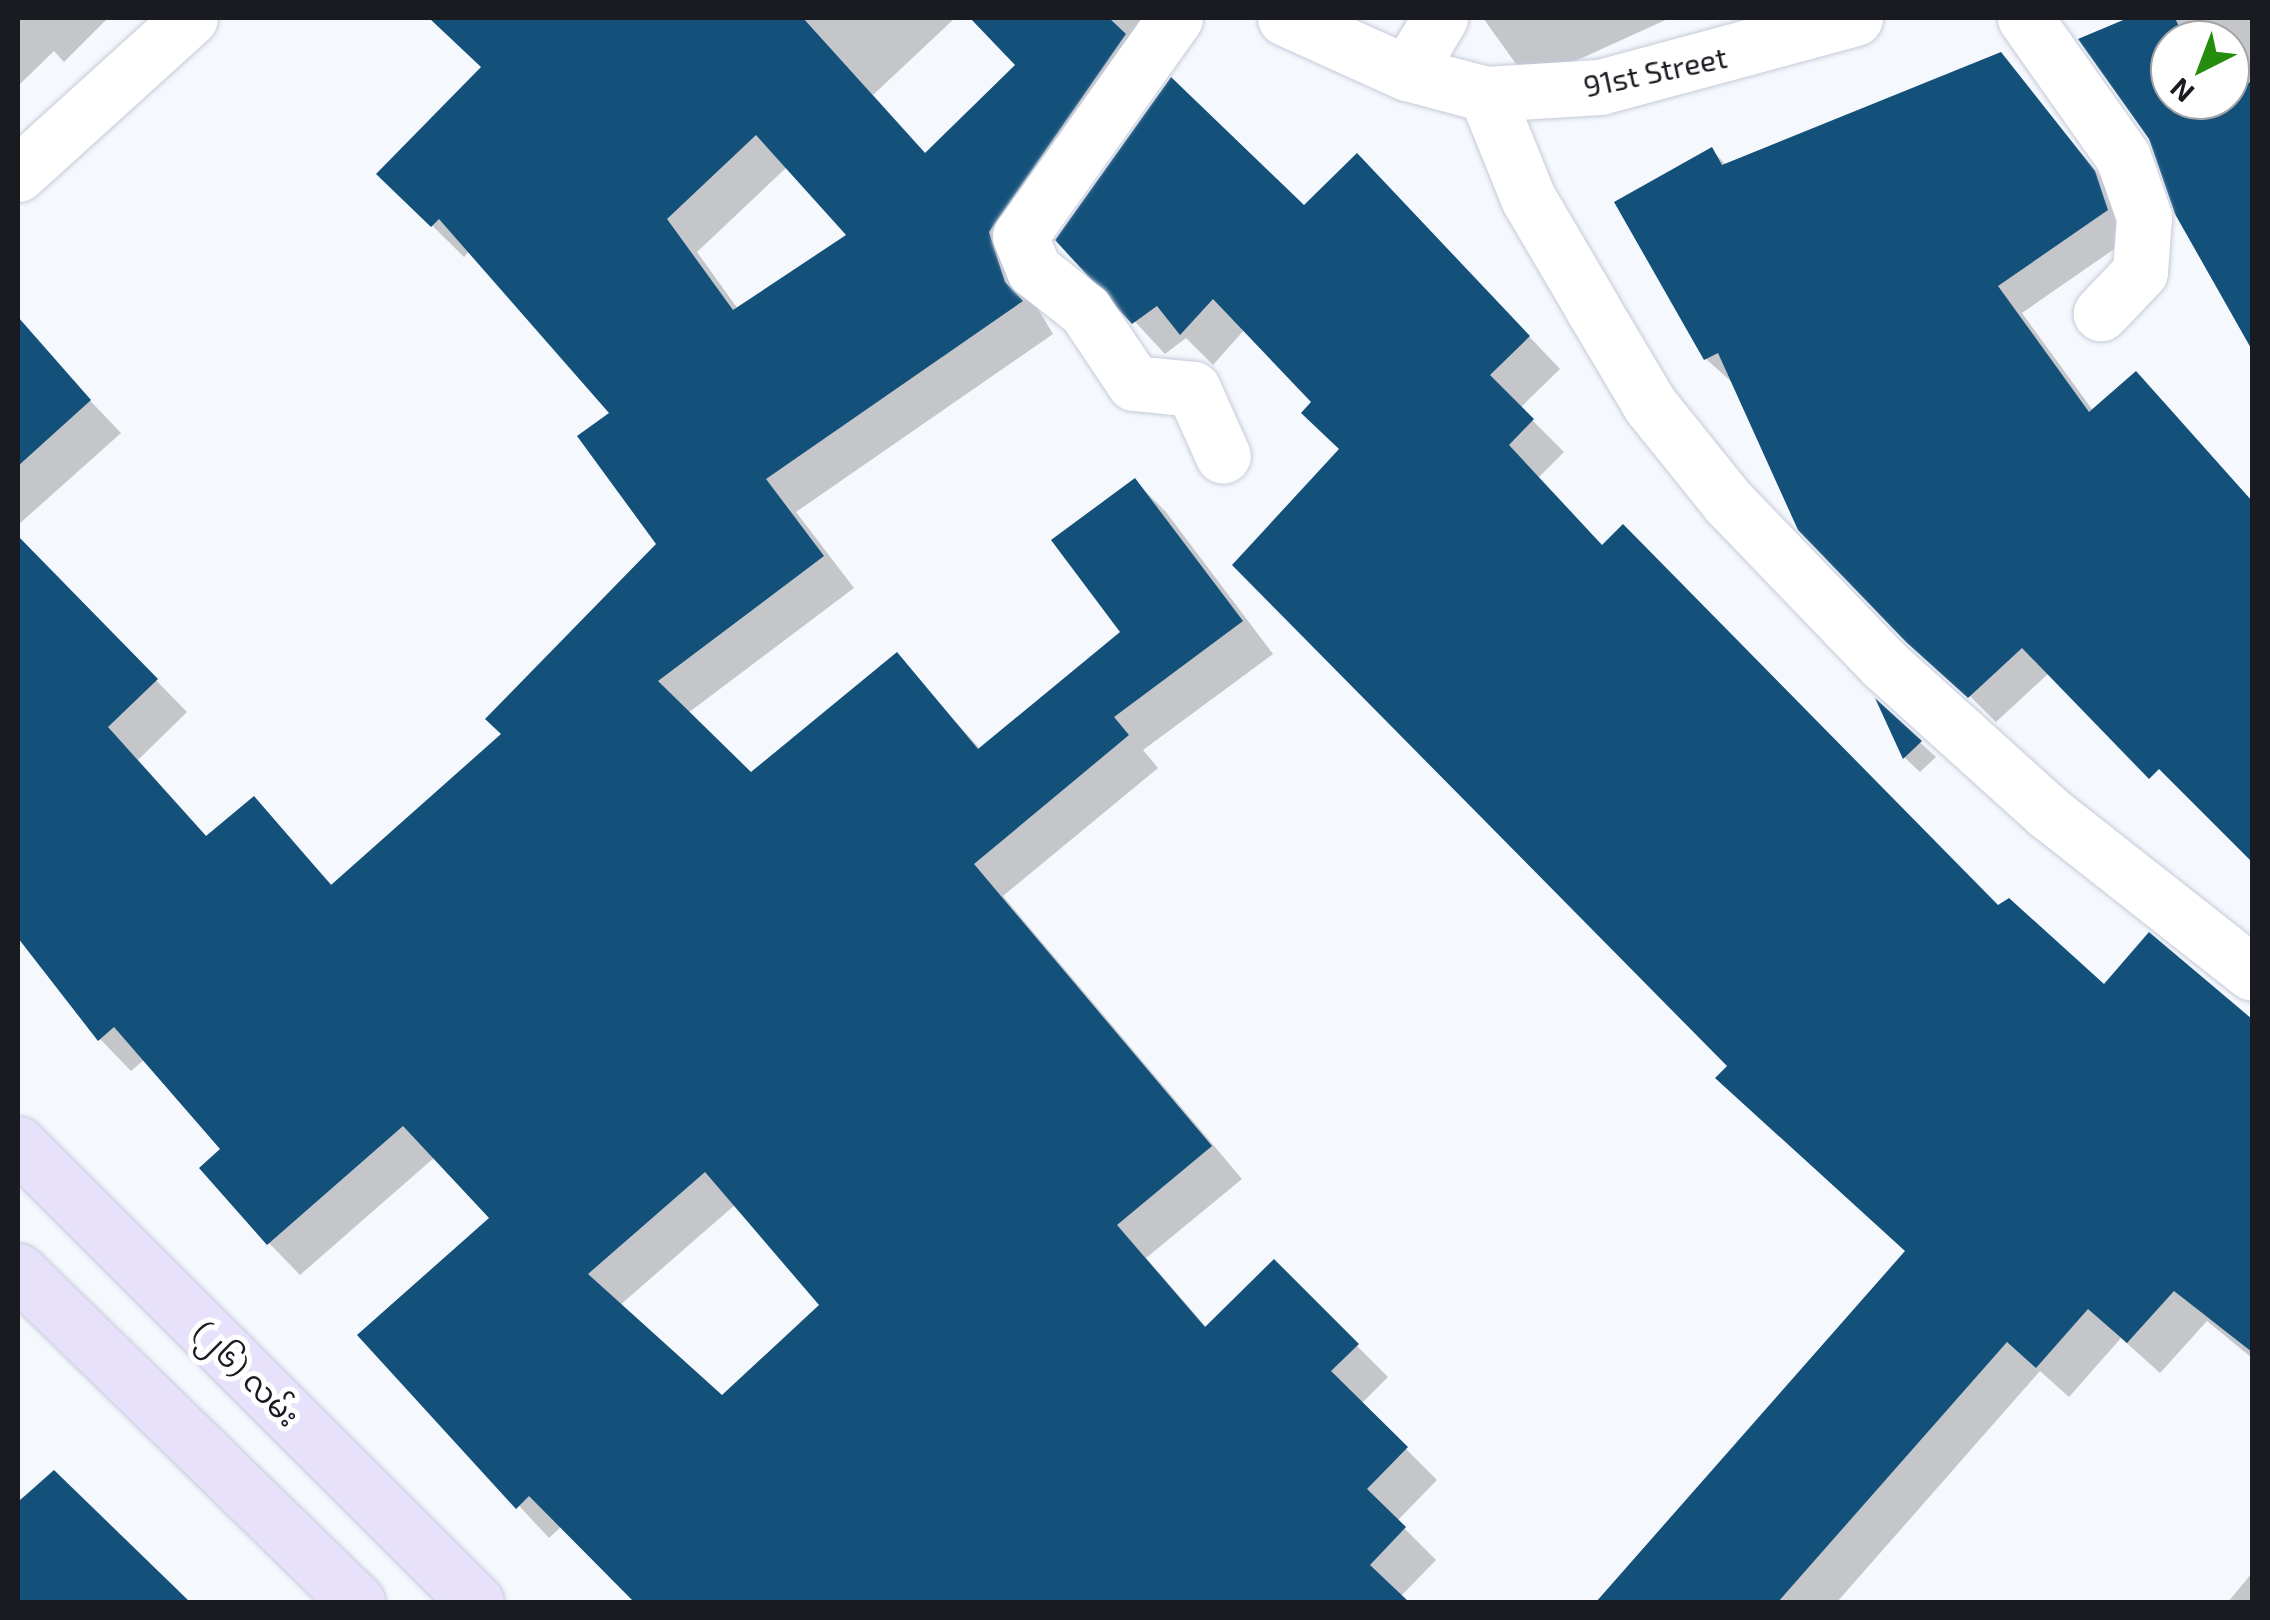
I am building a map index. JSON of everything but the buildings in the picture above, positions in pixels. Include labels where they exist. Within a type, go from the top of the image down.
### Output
[{"type":"main road","name":"(၂၆) လမ်း","points":[[18,1144],[476,1602]]},
{"type":"main road","points":[[18,1271],[357,1602]]},
{"type":"street","points":[[18,174],[190,18]]},
{"type":"street","points":[[1175,18],[1020,236],[1034,270],[1085,310],[1134,383],[1193,390],[1223,456]]},
{"type":"street","name":"91st Street","points":[[1285,18],[1407,73],[1486,94],[1600,88],[1855,18]]},
{"type":"street","points":[[1407,73],[1440,18]]},
{"type":"street","points":[[2025,18],[2123,157],[2144,217],[2140,272],[2102,313]]},
{"type":"street","points":[[1486,94],[1528,198],[1650,405],[1728,502],[1884,664],[2036,800],[2252,973]]}]
